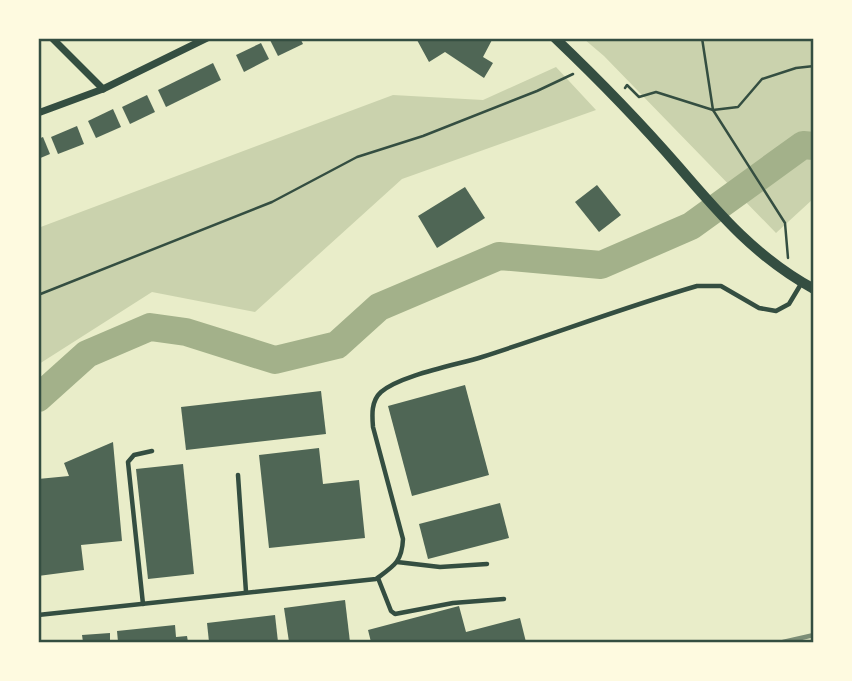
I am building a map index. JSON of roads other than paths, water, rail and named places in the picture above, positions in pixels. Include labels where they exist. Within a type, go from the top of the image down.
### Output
[{"type":"main road","points":[[555,38],[613,97],[734,230],[789,275],[814,289]]},
{"type":"street","points":[[52,38],[103,89]]},
{"type":"street","points":[[38,113],[103,89],[207,38]]},
{"type":"lane","points":[[38,615],[378,578],[397,562],[402,552],[403,538],[373,427],[374,401],[380,393],[396,383],[697,286],[721,286],[759,308],[776,311],[789,304],[802,283]]},
{"type":"lane","points":[[143,604],[128,462],[134,455],[152,451]]},
{"type":"lane","points":[[238,474],[246,593]]},
{"type":"lane","points":[[397,562],[440,566],[487,564]]},
{"type":"lane","points":[[378,578],[391,611],[395,614],[453,603],[504,599]]},
{"type":"waterway","points":[[38,398],[87,354],[150,327],[186,332],[275,360],[337,345],[379,307],[499,256],[601,265],[691,226],[803,145],[814,146]]},
{"type":"railway","points":[[783,642],[814,635]]}]
